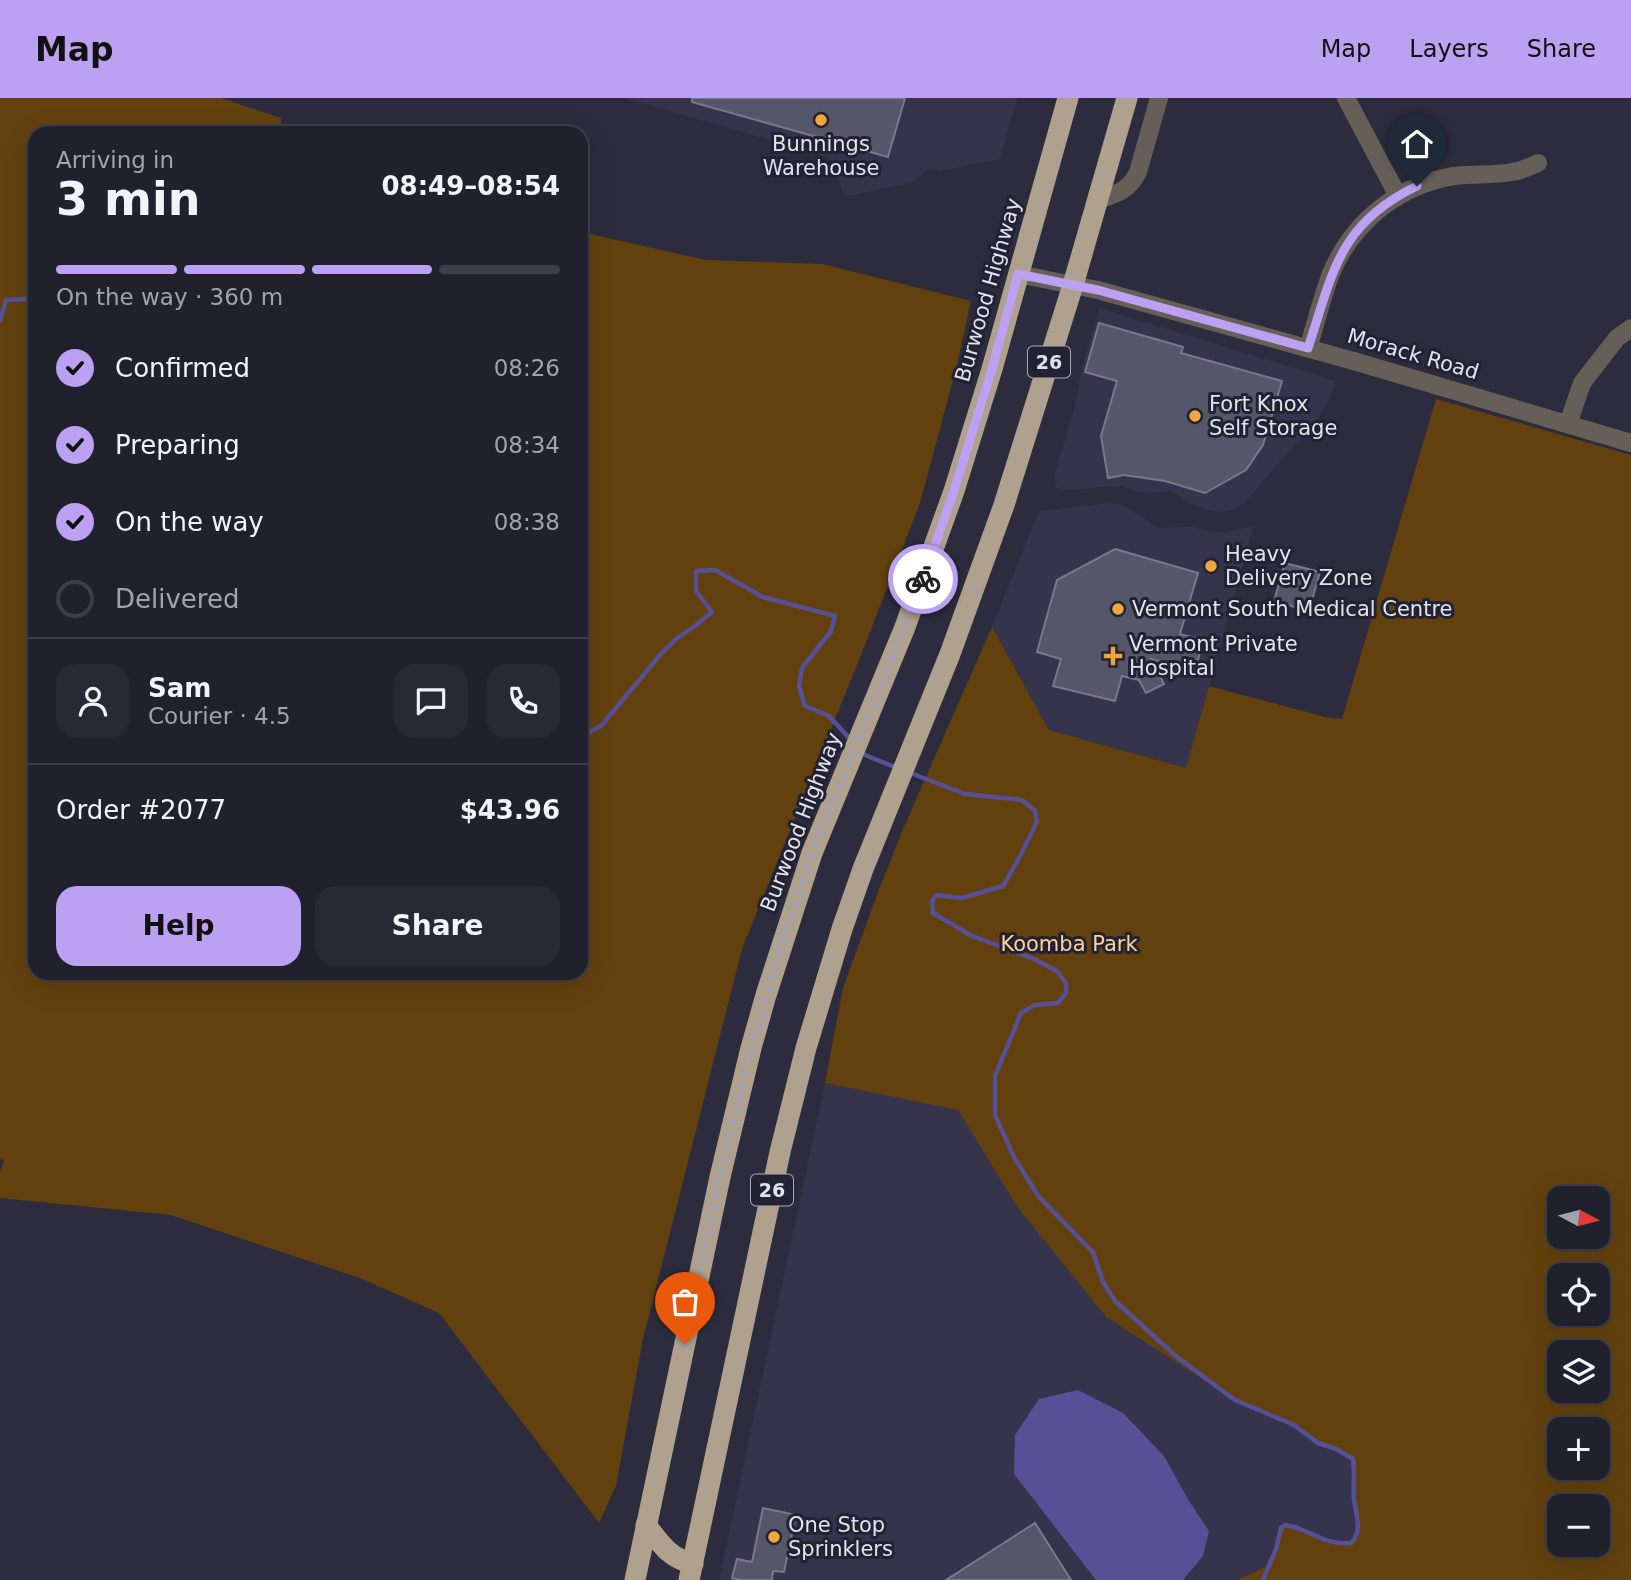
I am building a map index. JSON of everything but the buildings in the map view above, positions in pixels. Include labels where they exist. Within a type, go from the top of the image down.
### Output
[{"type":"highway","name":"Burwood Highway","points":[[635,1580],[720,1177],[751,1048],[812,853],[919,590],[954,491],[992,369],[1068,98]]},
{"type":"highway","name":"26","points":[[691,1572],[792,1097],[819,1003],[880,824],[921,727],[1004,505],[1073,285],[1127,98]]},
{"type":"highway","points":[[646,1525],[668,1552],[691,1572]]},
{"type":"street","points":[[1098,200],[1118,194],[1133,183],[1159,98]]},
{"type":"street","points":[[1346,98],[1398,196]]},
{"type":"street","points":[[1308,348],[1333,271],[1344,249],[1378,209],[1398,196],[1435,180],[1466,175],[1512,173],[1538,163]]},
{"type":"street","name":"Morack Road","points":[[1018,274],[1105,292],[1428,382],[1631,443]]},
{"type":"street","points":[[1567,424],[1582,383],[1617,338],[1631,328]]},
{"type":"shaded area","points":[[624,98],[1017,98],[1000,159],[940,171],[929,168],[914,182],[845,197],[829,157]]},
{"type":"shaded area","name":"Fort Knox Self Storage","points":[[1099,308],[1336,381],[1327,405],[1312,426],[1244,503],[1231,510],[1207,510],[1191,504],[1171,491],[1150,493],[1122,486],[1064,490],[1055,487],[1057,481],[1054,476],[1075,406],[1082,368]]},
{"type":"shaded area","name":"Vermont Private Hospital","points":[[1109,503],[1125,506],[1159,528],[1193,527],[1225,532],[1254,526],[1186,768],[1049,730],[992,627],[1039,511]]},
{"type":"shaded area","points":[[825,1083],[958,1110],[1018,1208],[1106,1317],[1235,1400],[1294,1425],[1307,1435],[1353,1459],[1354,1498],[1358,1516],[1356,1537],[1351,1543],[1327,1541],[1294,1526],[1281,1528],[1269,1564],[1237,1580],[719,1580]]},
{"type":"shaded area","points":[[1078,1390],[1123,1413],[1164,1456],[1209,1531],[1203,1556],[1183,1580],[1096,1580],[1014,1474],[1015,1435],[1039,1399]]},
{"type":"green space","points":[[0,98],[221,98],[281,118],[282,126],[28,126],[28,980],[588,980],[588,234],[706,260],[822,264],[971,301],[956,369],[920,503],[742,949],[643,1339],[616,1486],[599,1523],[439,1313],[360,1278],[171,1215],[0,1198],[0,1172],[4,1160],[0,1159]]},
{"type":"green space","name":"Koomba Park","points":[[1436,399],[1631,455],[1631,1580],[1237,1580],[1271,1561],[1285,1525],[1332,1542],[1350,1543],[1358,1528],[1353,1495],[1352,1459],[1336,1449],[1318,1443],[1294,1425],[1235,1400],[1106,1317],[1018,1208],[958,1110],[825,1083],[843,988],[878,892],[992,627],[1049,730],[1186,768],[1209,686],[1325,717],[1342,719]]},
{"type":"waterway","points":[[0,321],[6,300],[28,300]]},
{"type":"waterway","points":[[588,733],[601,726],[677,638],[712,612],[696,591],[696,571],[715,570],[763,597],[835,616],[831,631],[802,668],[799,686],[805,706],[829,716],[850,739]]},
{"type":"waterway","points":[[861,751],[897,768]]},
{"type":"waterway","points":[[908,772],[965,794],[1022,800],[1035,811],[1037,822],[1003,886],[962,898],[936,895],[932,902],[933,913],[972,936],[1032,958],[1057,971],[1066,983],[1066,993],[1058,1003],[1035,1005],[1021,1013],[995,1076],[995,1115],[1015,1159],[1039,1197],[1093,1252],[1103,1282],[1115,1301],[1177,1357],[1235,1400],[1294,1425],[1318,1443],[1353,1459],[1358,1528],[1355,1538],[1351,1543],[1333,1542],[1285,1525],[1281,1528],[1276,1549],[1263,1580]]},
{"type":"way so far","points":[[685,1344],[720,1177],[751,1048],[781,945],[812,853],[923,579]]},
{"type":"place","name":"Bunnings Warehouse","points":[[821,120]]},
{"type":"place","name":"Fort Knox Self Storage","points":[[1195,416]]},
{"type":"place","name":"Heavy Delivery Zone","points":[[1211,566]]},
{"type":"place","name":"Vermont South Medical Centre","points":[[1118,609]]},
{"type":"place","name":"Vermont Private Hospital","points":[[1113,656]]},
{"type":"place","name":"One Stop Sprinklers","points":[[774,1537]]},
{"type":"route","points":[[923,579],[954,491],[1018,274],[1098,290],[1308,348],[1325,292],[1344,249],[1378,209],[1417,186]]}]
